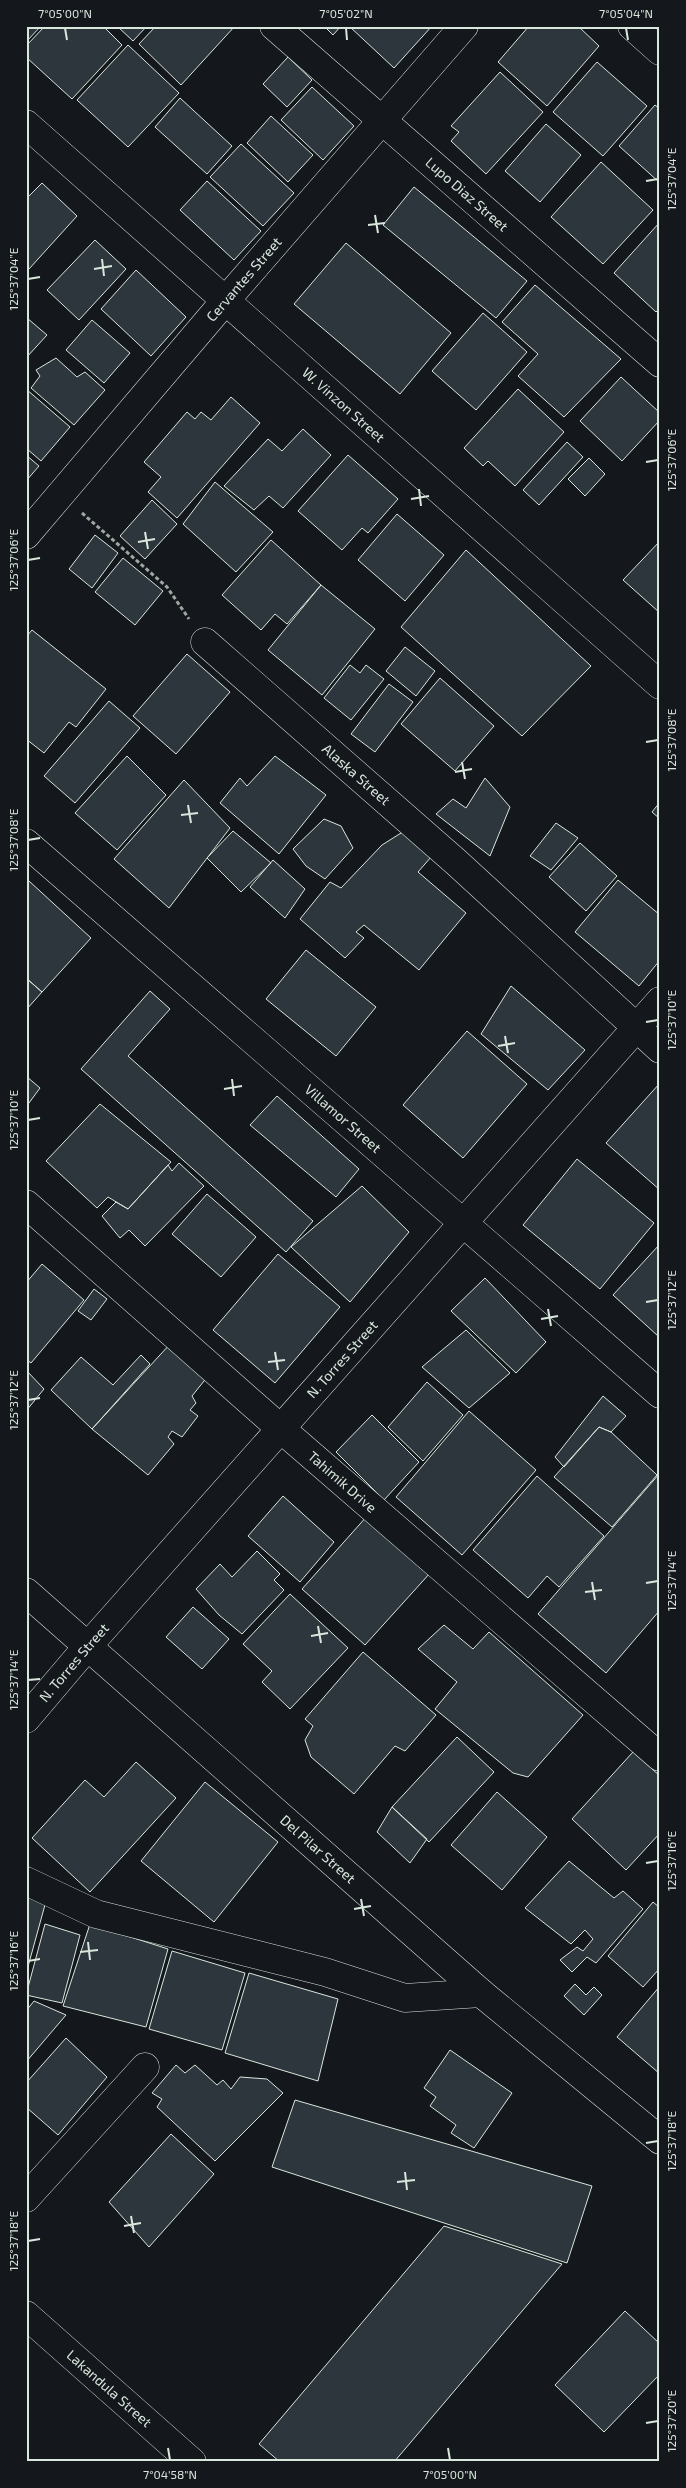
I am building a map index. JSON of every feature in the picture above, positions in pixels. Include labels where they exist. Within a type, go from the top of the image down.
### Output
[{"type":"street","name":"Lupo Diaz Street","points":[[274,26],[660,363]]},
{"type":"street","name":"Cervantes Street","points":[[26,534],[464,26]]},
{"type":"street","points":[[632,26],[660,51]]},
{"type":"street","name":"W. Vinzon Street","points":[[26,124],[660,685]]},
{"type":"street","name":"Alaska Street","points":[[205,642],[456,862],[660,1049]]},
{"type":"street","name":"Villamor Street","points":[[26,843],[465,1222],[660,1394]]},
{"type":"street","name":"N. Torres Street","points":[[26,1720],[86,1647],[660,1001]]},
{"type":"street","name":"Tahimik Drive","points":[[26,1204],[280,1428],[660,1757]]},
{"type":"street","name":"Del Pilar Street","points":[[26,1592],[86,1647],[481,1993],[660,2140]]},
{"type":"street","points":[[26,1881],[96,1914],[325,1972],[405,1998],[481,1993]]},
{"type":"street","points":[[26,2198],[146,2067]]},
{"type":"street","name":"Lakandula Street","points":[[26,2314],[192,2462]]},
{"type":"path","points":[[60,495],[166,587],[205,642]]},
{"type":"building","points":[[26,26],[41,26],[26,42]]},
{"type":"building","points":[[45,26],[103,26],[122,45],[72,99],[26,57],[26,46]]},
{"type":"building","points":[[117,26],[147,26],[133,41]]},
{"type":"building","points":[[156,26],[235,26],[181,85],[139,44]]},
{"type":"building","points":[[324,26],[341,26],[333,35]]},
{"type":"building","points":[[349,26],[432,26],[394,68]]},
{"type":"building","points":[[529,26],[578,26],[599,46],[547,106],[498,62]]},
{"type":"building","points":[[128,45],[179,93],[128,147],[77,100]]},
{"type":"building","points":[[288,57],[312,80],[287,107],[263,84]]},
{"type":"building","points":[[597,62],[647,106],[603,156],[553,112]]},
{"type":"building","points":[[500,72],[543,112],[486,174],[451,141],[459,132],[451,126]]},
{"type":"building","points":[[312,87],[354,126],[323,160],[281,120]]},
{"type":"building","points":[[180,98],[232,146],[207,174],[155,127]]},
{"type":"building","points":[[655,105],[660,109],[660,183],[619,146]]},
{"type":"building","points":[[271,116],[313,155],[288,182],[247,143]]},
{"type":"building","points":[[546,124],[581,155],[540,202],[505,171]]},
{"type":"building","points":[[241,144],[294,193],[263,226],[210,177]]},
{"type":"building","points":[[601,162],[653,210],[603,264],[551,217]]},
{"type":"building","points":[[207,181],[261,231],[234,260],[180,210]]},
{"type":"building","points":[[42,183],[77,216],[29,269],[26,266],[26,199]]},
{"type":"building","points":[[414,187],[527,281],[496,318],[383,225]]},
{"type":"building","points":[[660,222],[660,308],[656,312],[614,273]]},
{"type":"building","points":[[95,240],[126,269],[79,320],[47,290]]},
{"type":"building","points":[[346,243],[451,333],[400,394],[294,304]]},
{"type":"building","points":[[136,270],[186,317],[151,356],[101,309]]},
{"type":"building","points":[[535,285],[621,359],[564,417],[518,376],[538,354],[502,322]]},
{"type":"building","points":[[483,313],[527,352],[476,410],[432,371]]},
{"type":"building","points":[[26,319],[47,335],[26,358]]},
{"type":"building","points":[[92,320],[130,353],[104,383],[66,350]]},
{"type":"building","points":[[56,358],[77,377],[85,372],[105,390],[74,425],[31,388],[40,376],[36,370]]},
{"type":"building","points":[[621,377],[660,413],[660,420],[622,461],[580,421]]},
{"type":"building","points":[[26,389],[70,427],[41,461],[26,448]]},
{"type":"building","points":[[518,389],[564,432],[515,486],[488,461],[483,466],[464,448]]},
{"type":"building","points":[[231,397],[260,423],[177,518],[148,492],[161,477],[144,462],[187,412],[195,419],[201,412],[211,420]]},
{"type":"building","points":[[303,429],[331,455],[283,508],[269,496],[254,510],[224,486],[268,439],[282,451]]},
{"type":"building","points":[[567,442],[583,457],[539,505],[523,490]]},
{"type":"building","points":[[26,455],[39,466],[26,481]]},
{"type":"building","points":[[348,455],[398,499],[368,533],[362,528],[342,550],[298,511]]},
{"type":"building","points":[[589,458],[605,474],[585,496],[568,479]]},
{"type":"building","points":[[215,482],[273,532],[236,572],[183,524]]},
{"type":"building","points":[[152,500],[177,524],[145,559],[120,536]]},
{"type":"building","points":[[397,514],[444,555],[405,601],[358,560]]},
{"type":"building","points":[[95,535],[118,553],[92,588],[69,569]]},
{"type":"building","points":[[271,540],[321,585],[287,624],[275,614],[261,630],[222,595]]},
{"type":"building","points":[[660,541],[660,613],[623,580]]},
{"type":"building","points":[[466,550],[591,666],[522,736],[401,627]]},
{"type":"building","points":[[123,558],[163,591],[135,625],[95,592]]},
{"type":"building","points":[[321,585],[375,629],[322,695],[268,650]]},
{"type":"building","points":[[32,630],[106,689],[76,727],[69,722],[44,753],[26,739],[26,637]]},
{"type":"building","points":[[405,647],[435,671],[416,696],[386,671]]},
{"type":"building","points":[[187,654],[230,692],[176,754],[133,716]]},
{"type":"building","points":[[350,665],[360,673],[366,665],[384,679],[351,720],[324,698]]},
{"type":"building","points":[[440,678],[494,726],[455,771],[401,724]]},
{"type":"building","points":[[389,684],[413,702],[375,752],[351,734]]},
{"type":"building","points":[[109,701],[140,728],[75,803],[44,776]]},
{"type":"building","points":[[127,756],[166,795],[117,850],[75,813]]},
{"type":"building","points":[[275,756],[326,795],[279,854],[220,803],[240,778],[247,786]]},
{"type":"building","points":[[485,778],[510,807],[490,856],[436,814],[453,799],[466,808]]},
{"type":"building","points":[[184,780],[230,828],[169,908],[114,859]]},
{"type":"building","points":[[660,802],[660,819],[652,812]]},
{"type":"building","points":[[324,819],[341,826],[353,848],[325,879],[306,866],[293,849]]},
{"type":"building","points":[[556,823],[578,838],[551,870],[530,856]]},
{"type":"building","points":[[409,828],[438,849],[418,872],[466,913],[419,970],[364,925],[356,932],[364,938],[345,958],[300,919],[330,882],[341,888],[382,845]]},
{"type":"building","points":[[233,831],[271,863],[241,892],[207,858]]},
{"type":"building","points":[[580,843],[617,876],[586,911],[549,877]]},
{"type":"building","points":[[273,860],[305,889],[285,918],[250,887]]},
{"type":"building","points":[[618,880],[660,915],[660,960],[639,986],[575,932]]},
{"type":"building","points":[[29,881],[91,938],[42,992],[26,978],[26,884]]},
{"type":"building","points":[[306,950],[376,1007],[336,1056],[266,999]]},
{"type":"building","points":[[26,978],[42,992],[26,1010]]},
{"type":"building","points":[[511,986],[585,1050],[548,1090],[481,1034]]},
{"type":"building","points":[[150,991],[170,1009],[128,1056],[313,1221],[286,1252],[81,1069]]},
{"type":"building","points":[[467,1031],[527,1084],[463,1158],[403,1105]]},
{"type":"building","points":[[26,1076],[40,1088],[26,1107]]},
{"type":"building","points":[[660,1083],[660,1190],[606,1143]]},
{"type":"building","points":[[277,1096],[359,1169],[336,1197],[250,1125]]},
{"type":"building","points":[[100,1104],[171,1162],[128,1209],[108,1197],[97,1208],[46,1161]]},
{"type":"building","points":[[577,1159],[654,1223],[600,1289],[523,1225]]},
{"type":"building","points":[[179,1163],[204,1186],[145,1246],[129,1230],[120,1238],[102,1216],[116,1202],[128,1209],[168,1165],[172,1171]]},
{"type":"building","points":[[362,1186],[409,1232],[350,1302],[291,1247]]},
{"type":"building","points":[[207,1194],[256,1237],[221,1277],[172,1234]]},
{"type":"building","points":[[660,1244],[660,1335],[658,1336],[613,1295]]},
{"type":"building","points":[[278,1254],[340,1307],[275,1383],[213,1330]]},
{"type":"building","points":[[42,1264],[84,1300],[31,1363],[26,1359],[26,1283]]},
{"type":"building","points":[[485,1278],[546,1342],[516,1373],[451,1311]]},
{"type":"building","points":[[94,1289],[107,1299],[91,1320],[78,1311]]},
{"type":"building","points":[[466,1330],[510,1373],[469,1408],[422,1367]]},
{"type":"building","points":[[171,1343],[208,1376],[192,1396],[196,1403],[190,1410],[198,1416],[182,1437],[172,1431],[168,1437],[174,1444],[148,1475],[92,1429]]},
{"type":"building","points":[[141,1355],[150,1364],[92,1429],[51,1390],[81,1357],[113,1385]]},
{"type":"building","points":[[26,1370],[44,1389],[26,1411]]},
{"type":"building","points":[[427,1382],[463,1415],[423,1461],[388,1427]]},
{"type":"building","points":[[603,1396],[626,1416],[611,1432],[599,1427],[564,1467],[555,1457]]},
{"type":"building","points":[[469,1411],[536,1470],[462,1555],[396,1497]]},
{"type":"building","points":[[372,1415],[419,1462],[384,1500],[336,1452]]},
{"type":"building","points":[[599,1427],[611,1432],[657,1475],[612,1527],[554,1477]]},
{"type":"building","points":[[660,1473],[660,1610],[606,1673],[538,1614]]},
{"type":"building","points":[[537,1476],[604,1536],[559,1587],[547,1576],[528,1598],[473,1550]]},
{"type":"building","points":[[283,1496],[334,1542],[300,1582],[248,1536]]},
{"type":"building","points":[[368,1515],[431,1572],[365,1645],[302,1589]]},
{"type":"building","points":[[257,1551],[280,1574],[274,1580],[284,1590],[242,1634],[219,1615],[196,1589],[220,1564],[232,1577]]},
{"type":"building","points":[[290,1594],[348,1648],[290,1709],[262,1682],[272,1671],[243,1644]]},
{"type":"building","points":[[193,1607],[229,1639],[202,1669],[166,1637]]},
{"type":"building","points":[[444,1625],[473,1649],[489,1632],[583,1715],[528,1777],[513,1773],[435,1709],[457,1682],[418,1649]]},
{"type":"building","points":[[363,1652],[436,1715],[405,1751],[395,1746],[354,1794],[311,1757],[305,1740],[313,1726],[305,1719]]},
{"type":"building","points":[[457,1737],[494,1772],[429,1842],[392,1807]]},
{"type":"building","points":[[633,1752],[660,1776],[660,1833],[626,1870],[572,1819]]},
{"type":"building","points":[[136,1762],[176,1798],[90,1892],[32,1838],[85,1780],[104,1797]]},
{"type":"building","points":[[205,1782],[278,1842],[214,1922],[141,1861]]},
{"type":"building","points":[[497,1792],[547,1837],[502,1890],[451,1845]]},
{"type":"building","points":[[392,1807],[427,1839],[410,1863],[377,1832]]},
{"type":"building","points":[[569,1861],[614,1898],[623,1891],[643,1909],[596,1963],[587,1957],[572,1972],[560,1960],[577,1947],[583,1951],[593,1939],[585,1930],[571,1944],[525,1908]]},
{"type":"building","points":[[26,1893],[46,1901],[26,1974]]},
{"type":"building","points":[[653,1902],[660,1908],[660,1968],[643,1987],[608,1956]]},
{"type":"building","points":[[45,1924],[80,1935],[62,2003],[26,1995]]},
{"type":"building","points":[[90,1924],[168,1949],[146,2027],[63,2006]]},
{"type":"building","points":[[172,1951],[245,1973],[222,2050],[149,2029]]},
{"type":"building","points":[[249,1973],[338,1999],[318,2081],[225,2053]]},
{"type":"building","points":[[575,1984],[586,1995],[594,1987],[602,1995],[584,2015],[564,1996]]},
{"type":"building","points":[[660,1986],[660,2074],[617,2037]]},
{"type":"building","points":[[34,2001],[66,2015],[26,2062],[26,2011]]},
{"type":"building","points":[[66,2038],[107,2077],[58,2135],[26,2107],[26,2083]]},
{"type":"building","points":[[450,2050],[512,2093],[474,2148],[451,2133],[456,2125],[430,2106],[436,2097],[424,2088]]},
{"type":"building","points":[[176,2065],[185,2073],[195,2065],[217,2085],[223,2080],[231,2089],[240,2077],[267,2079],[283,2093],[215,2161],[157,2107],[162,2099],[152,2093]]},
{"type":"building","points":[[295,2100],[592,2186],[567,2263],[272,2167]]},
{"type":"building","points":[[171,2134],[214,2174],[149,2247],[109,2202]]},
{"type":"building","points":[[444,2226],[562,2264],[394,2462],[280,2462],[259,2444]]},
{"type":"building","points":[[625,2311],[660,2344],[660,2374],[604,2432],[555,2385]]}]
